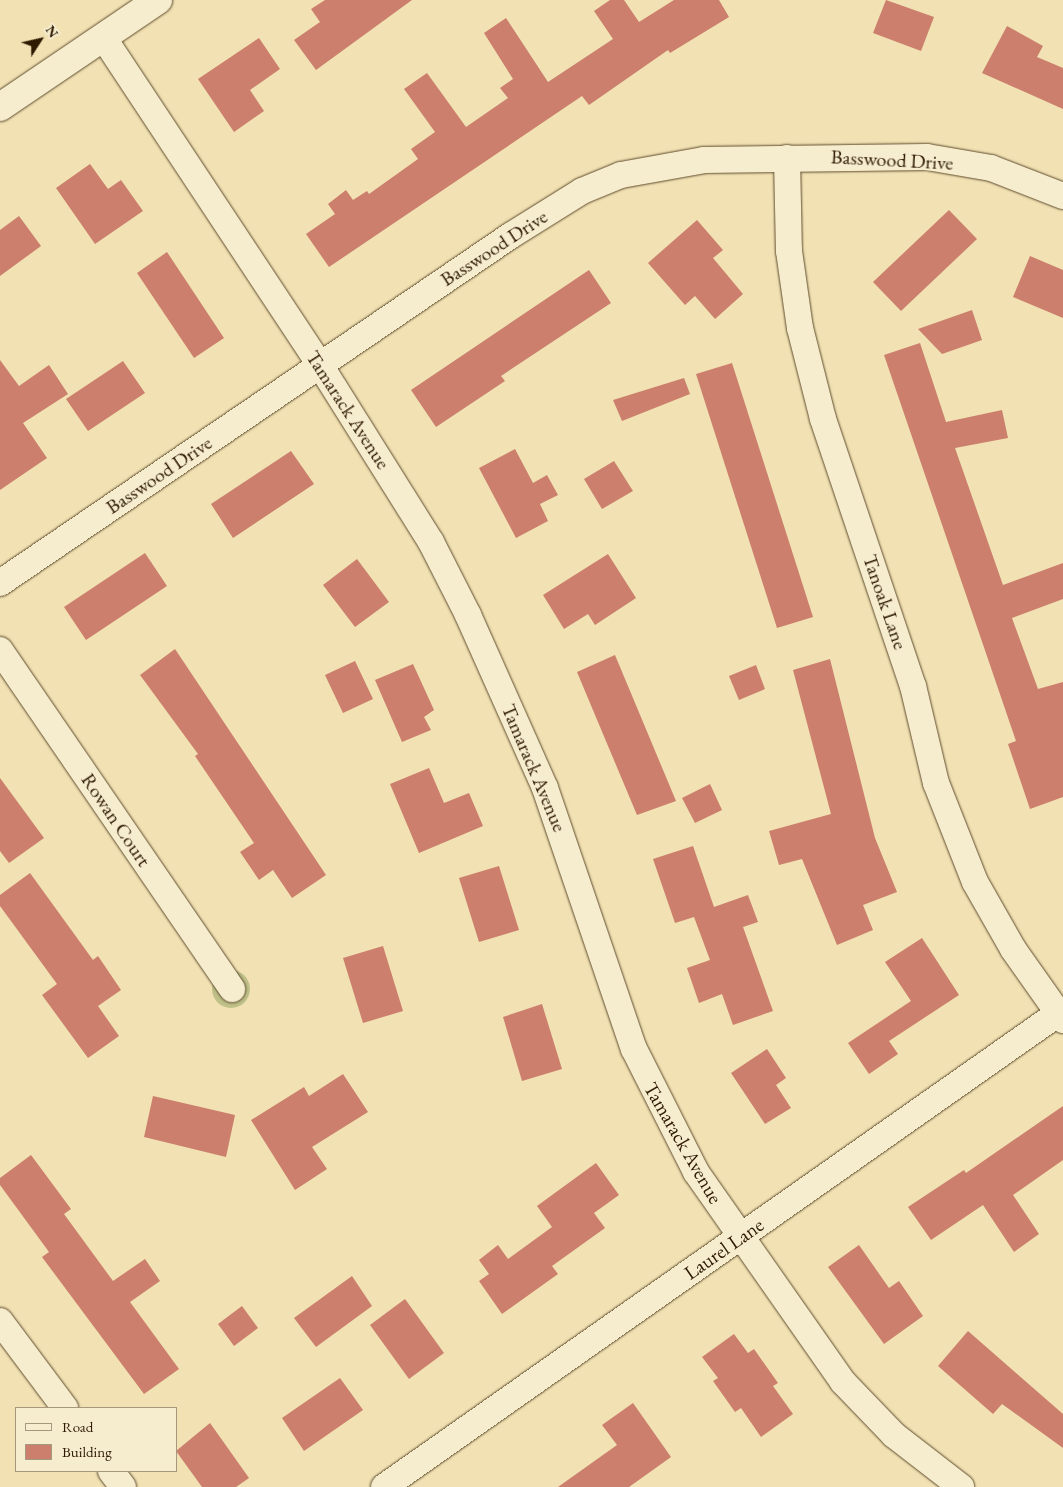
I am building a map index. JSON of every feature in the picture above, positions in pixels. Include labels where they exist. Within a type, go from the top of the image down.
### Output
[{"type":"street","points":[[0,107],[158,0]]},
{"type":"street","name":"Tamarack Avenue","points":[[103,37],[405,497],[468,615],[545,788],[648,1082],[696,1172],[740,1238],[843,1382],[894,1436],[961,1487]]},
{"type":"street","name":"Basswood Drive","points":[[0,583],[320,365],[582,191],[641,169],[704,160],[927,157],[990,168],[1063,196]]},
{"type":"street","name":"Tanoak Lane","points":[[788,158],[789,251],[800,328],[823,419],[913,686],[936,782],[975,882],[1013,949],[1061,1015]]},
{"type":"street","name":"Rowan Court","points":[[0,650],[232,989]]},
{"type":"street","name":"Laurel Lane","points":[[384,1487],[1061,1015]]},
{"type":"street","points":[[0,1320],[64,1407]]},
{"type":"street","points":[[112,1472],[123,1487]]},
{"type":"green space","points":[[231,970],[245,975],[250,989],[245,1003],[231,1008],[217,1003],[212,989],[217,975]]},
{"type":"building","points":[[325,0],[412,0],[316,70],[294,40],[320,22],[311,9]]},
{"type":"building","points":[[610,0],[624,0],[639,22],[674,0],[719,0],[729,17],[670,53],[668,50],[589,105],[582,96],[329,267],[306,234],[335,214],[328,204],[346,190],[353,200],[367,191],[369,194],[418,159],[411,149],[435,132],[404,89],[427,73],[466,127],[508,98],[500,88],[513,79],[484,33],[506,18],[548,82],[613,39],[594,11]]},
{"type":"building","points":[[886,0],[934,17],[921,51],[873,33]]},
{"type":"building","points":[[1007,26],[1043,46],[1037,57],[1063,68],[1063,109],[982,73]]},
{"type":"building","points":[[259,38],[280,69],[250,90],[264,111],[234,132],[198,79]]},
{"type":"building","points":[[90,164],[108,189],[121,180],[143,211],[95,244],[56,188]]},
{"type":"building","points":[[949,210],[977,239],[901,311],[873,282]]},
{"type":"building","points":[[19,216],[41,246],[0,276],[0,230]]},
{"type":"building","points":[[697,220],[723,250],[713,258],[743,294],[715,319],[695,296],[685,305],[648,263]]},
{"type":"building","points":[[167,252],[224,338],[194,358],[137,273]]},
{"type":"building","points":[[1030,256],[1063,270],[1063,318],[1013,297]]},
{"type":"building","points":[[589,270],[611,303],[501,376],[505,381],[436,427],[411,390]]},
{"type":"building","points":[[972,310],[982,340],[942,354],[918,329]]},
{"type":"building","points":[[920,343],[946,422],[1002,410],[1008,438],[955,448],[1003,585],[1063,563],[1063,599],[1012,618],[1038,689],[1063,682],[1063,797],[1030,809],[1008,744],[1016,741],[884,355]]},
{"type":"building","points":[[0,360],[19,386],[49,365],[68,394],[23,423],[47,458],[0,490]]},
{"type":"building","points":[[123,361],[145,393],[88,431],[66,399]]},
{"type":"building","points":[[732,363],[813,617],[777,628],[696,374]]},
{"type":"building","points":[[684,378],[690,394],[622,421],[613,400]]},
{"type":"building","points":[[515,449],[533,483],[547,475],[558,495],[540,504],[548,521],[516,538],[479,468]]},
{"type":"building","points":[[291,451],[314,484],[233,538],[211,504]]},
{"type":"building","points":[[614,461],[633,491],[602,509],[584,479]]},
{"type":"building","points":[[145,553],[167,586],[86,640],[64,607]]},
{"type":"building","points":[[608,554],[636,598],[595,625],[588,614],[564,629],[543,595]]},
{"type":"building","points":[[357,559],[389,602],[355,627],[323,585]]},
{"type":"building","points":[[175,649],[326,875],[292,898],[273,870],[259,880],[240,852],[254,843],[195,756],[198,754],[140,675]]},
{"type":"building","points":[[615,655],[676,801],[637,815],[577,672]]},
{"type":"building","points":[[830,659],[875,838],[897,892],[863,905],[873,930],[837,945],[802,859],[779,865],[769,831],[831,814],[793,670]]},
{"type":"building","points":[[355,661],[373,699],[343,713],[325,675]]},
{"type":"building","points":[[413,664],[434,710],[424,717],[431,730],[402,742],[375,680]]},
{"type":"building","points":[[756,665],[765,689],[739,700],[729,676]]},
{"type":"building","points":[[429,768],[444,803],[469,793],[483,826],[419,853],[390,784]]},
{"type":"building","points":[[0,778],[44,838],[9,863],[0,851]]},
{"type":"building","points":[[710,784],[722,810],[695,823],[682,798]]},
{"type":"building","points":[[693,846],[714,907],[748,895],[758,922],[743,927],[773,1011],[733,1025],[722,994],[699,1003],[687,968],[710,960],[694,917],[675,923],[653,859]]},
{"type":"building","points":[[499,866],[519,930],[479,942],[459,878]]},
{"type":"building","points":[[30,873],[93,960],[98,956],[121,990],[98,1006],[119,1036],[88,1058],[42,995],[57,984],[0,906],[0,895]]},
{"type":"building","points":[[922,938],[959,995],[889,1041],[898,1054],[869,1074],[848,1043],[911,1001],[885,962]]},
{"type":"building","points":[[383,946],[403,1011],[363,1023],[343,958]]},
{"type":"building","points":[[542,1004],[562,1069],[522,1081],[503,1017]]},
{"type":"building","points":[[767,1049],[786,1078],[776,1085],[791,1108],[765,1124],[731,1073]]},
{"type":"building","points":[[343,1074],[368,1112],[312,1147],[327,1169],[295,1190],[251,1120],[304,1087],[309,1096]]},
{"type":"building","points":[[153,1096],[235,1115],[226,1157],[144,1137]]},
{"type":"building","points":[[1063,1106],[1063,1160],[1013,1195],[1039,1234],[1014,1252],[983,1205],[931,1240],[908,1207],[964,1170],[966,1173]]},
{"type":"building","points":[[31,1155],[71,1209],[64,1214],[113,1281],[145,1259],[160,1281],[130,1302],[179,1369],[144,1394],[42,1257],[49,1252],[0,1185],[0,1178]]},
{"type":"building","points":[[596,1163],[619,1195],[594,1213],[605,1228],[552,1266],[558,1274],[502,1314],[479,1281],[489,1274],[479,1260],[498,1245],[508,1259],[552,1227],[537,1206]]},
{"type":"building","points":[[859,1245],[889,1288],[899,1281],[923,1316],[884,1344],[828,1267]]},
{"type":"building","points":[[352,1276],[372,1306],[316,1347],[294,1318]]},
{"type":"building","points":[[405,1299],[444,1353],[409,1379],[370,1325]]},
{"type":"building","points":[[242,1306],[258,1328],[234,1346],[218,1324]]},
{"type":"building","points":[[968,1331],[1063,1414],[1063,1448],[1002,1404],[993,1414],[938,1366]]},
{"type":"building","points":[[734,1334],[748,1353],[754,1349],[778,1383],[773,1386],[793,1414],[761,1437],[741,1408],[735,1412],[713,1381],[718,1378],[702,1357]]},
{"type":"building","points":[[340,1378],[363,1410],[304,1451],[282,1418]]},
{"type":"building","points":[[633,1403],[671,1457],[629,1487],[558,1487],[617,1445],[602,1425]]},
{"type":"building","points":[[210,1423],[249,1478],[236,1487],[202,1487],[178,1454],[178,1449]]}]
